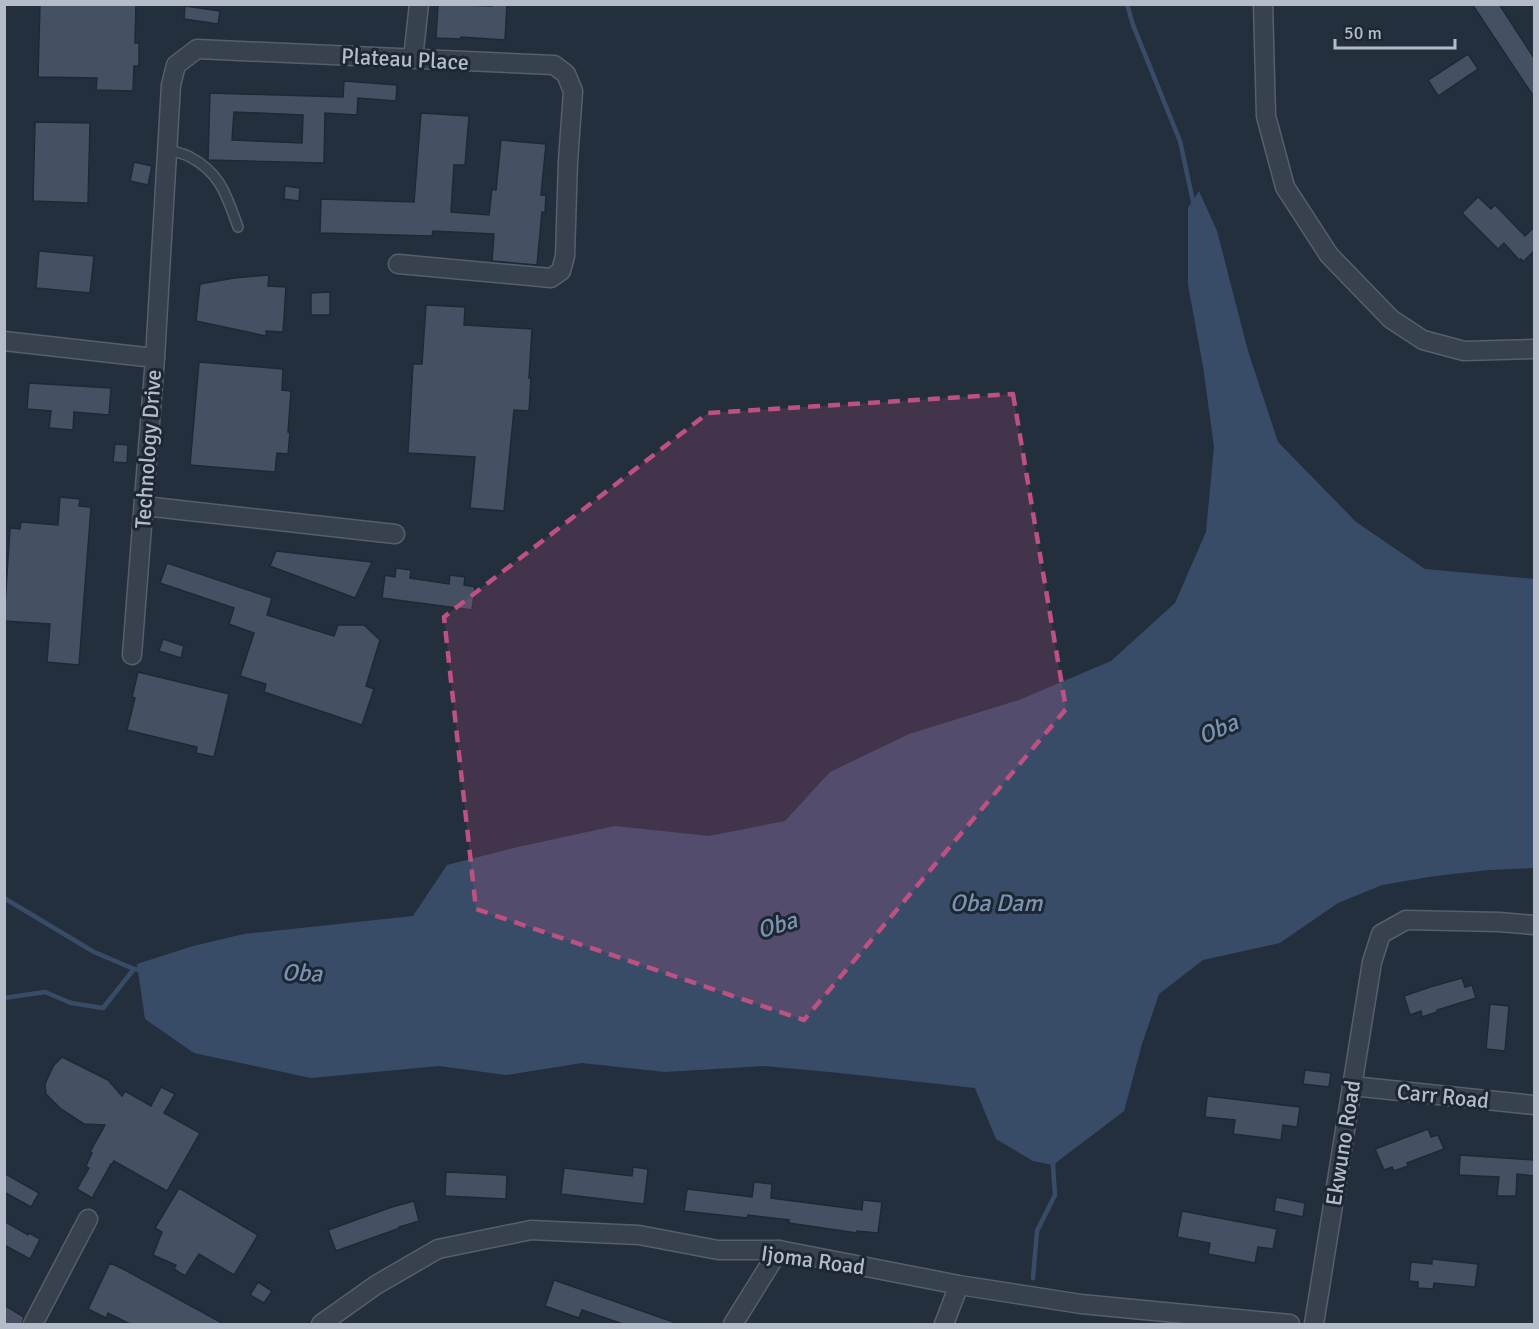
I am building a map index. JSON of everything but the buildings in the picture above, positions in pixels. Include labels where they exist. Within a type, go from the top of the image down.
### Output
[{"type":"street","points":[[413,59],[418,4]]},
{"type":"street","points":[[1263,4],[1266,116],[1285,187],[1329,255],[1391,319],[1423,340],[1464,351],[1534,349]]},
{"type":"street","name":"Plateau Place","points":[[155,358],[171,86],[176,65],[196,49],[554,66],[566,74],[573,92],[566,255],[561,271],[551,278],[398,264]]},
{"type":"street","name":"Technology Drive","points":[[4,341],[155,358],[132,655]]},
{"type":"street","points":[[144,506],[395,534]]},
{"type":"street","name":"Ekwuno Road","points":[[1314,1324],[1372,962],[1381,934],[1406,920],[1534,925]]},
{"type":"street","name":"Carr Road","points":[[1352,1086],[1534,1105]]},
{"type":"street","points":[[33,1324],[88,1219]]},
{"type":"street","name":"Ijoma Road","points":[[321,1324],[376,1285],[438,1249],[531,1230],[639,1235],[718,1251],[779,1251],[960,1285],[1081,1304],[1290,1324]]},
{"type":"street","points":[[733,1324],[779,1251]]},
{"type":"street","points":[[944,1324],[960,1285]]},
{"type":"lane","points":[[167,149],[189,156],[210,170],[225,190],[238,227]]},
{"type":"highlighted area","points":[[1013,394],[1066,709],[804,1020],[476,909],[444,617],[708,413]]},
{"type":"water","name":"Oba Dam","points":[[1199,191],[1217,231],[1248,351],[1278,442],[1356,522],[1425,569],[1534,579],[1534,868],[1435,876],[1382,885],[1338,903],[1280,943],[1203,960],[1159,994],[1142,1044],[1124,1111],[1053,1165],[1033,1161],[996,1139],[975,1088],[764,1066],[665,1072],[582,1063],[506,1075],[439,1066],[311,1078],[194,1053],[145,1019],[137,964],[193,946],[244,934],[413,916],[447,865],[518,847],[615,826],[709,836],[785,821],[830,772],[909,734],[1019,700],[1111,661],[1175,603],[1206,532],[1214,447],[1203,366],[1188,285],[1188,208]]},
{"type":"waterway","points":[[1127,4],[1133,25],[1180,141],[1194,206]]},
{"type":"waterway","name":"Oba","points":[[4,898],[94,952],[134,969],[142,970]]},
{"type":"waterway","points":[[4,998],[45,992],[71,1003],[103,1008],[134,969]]},
{"type":"waterway","points":[[1033,1278],[1037,1231],[1055,1195],[1054,1159]]}]
